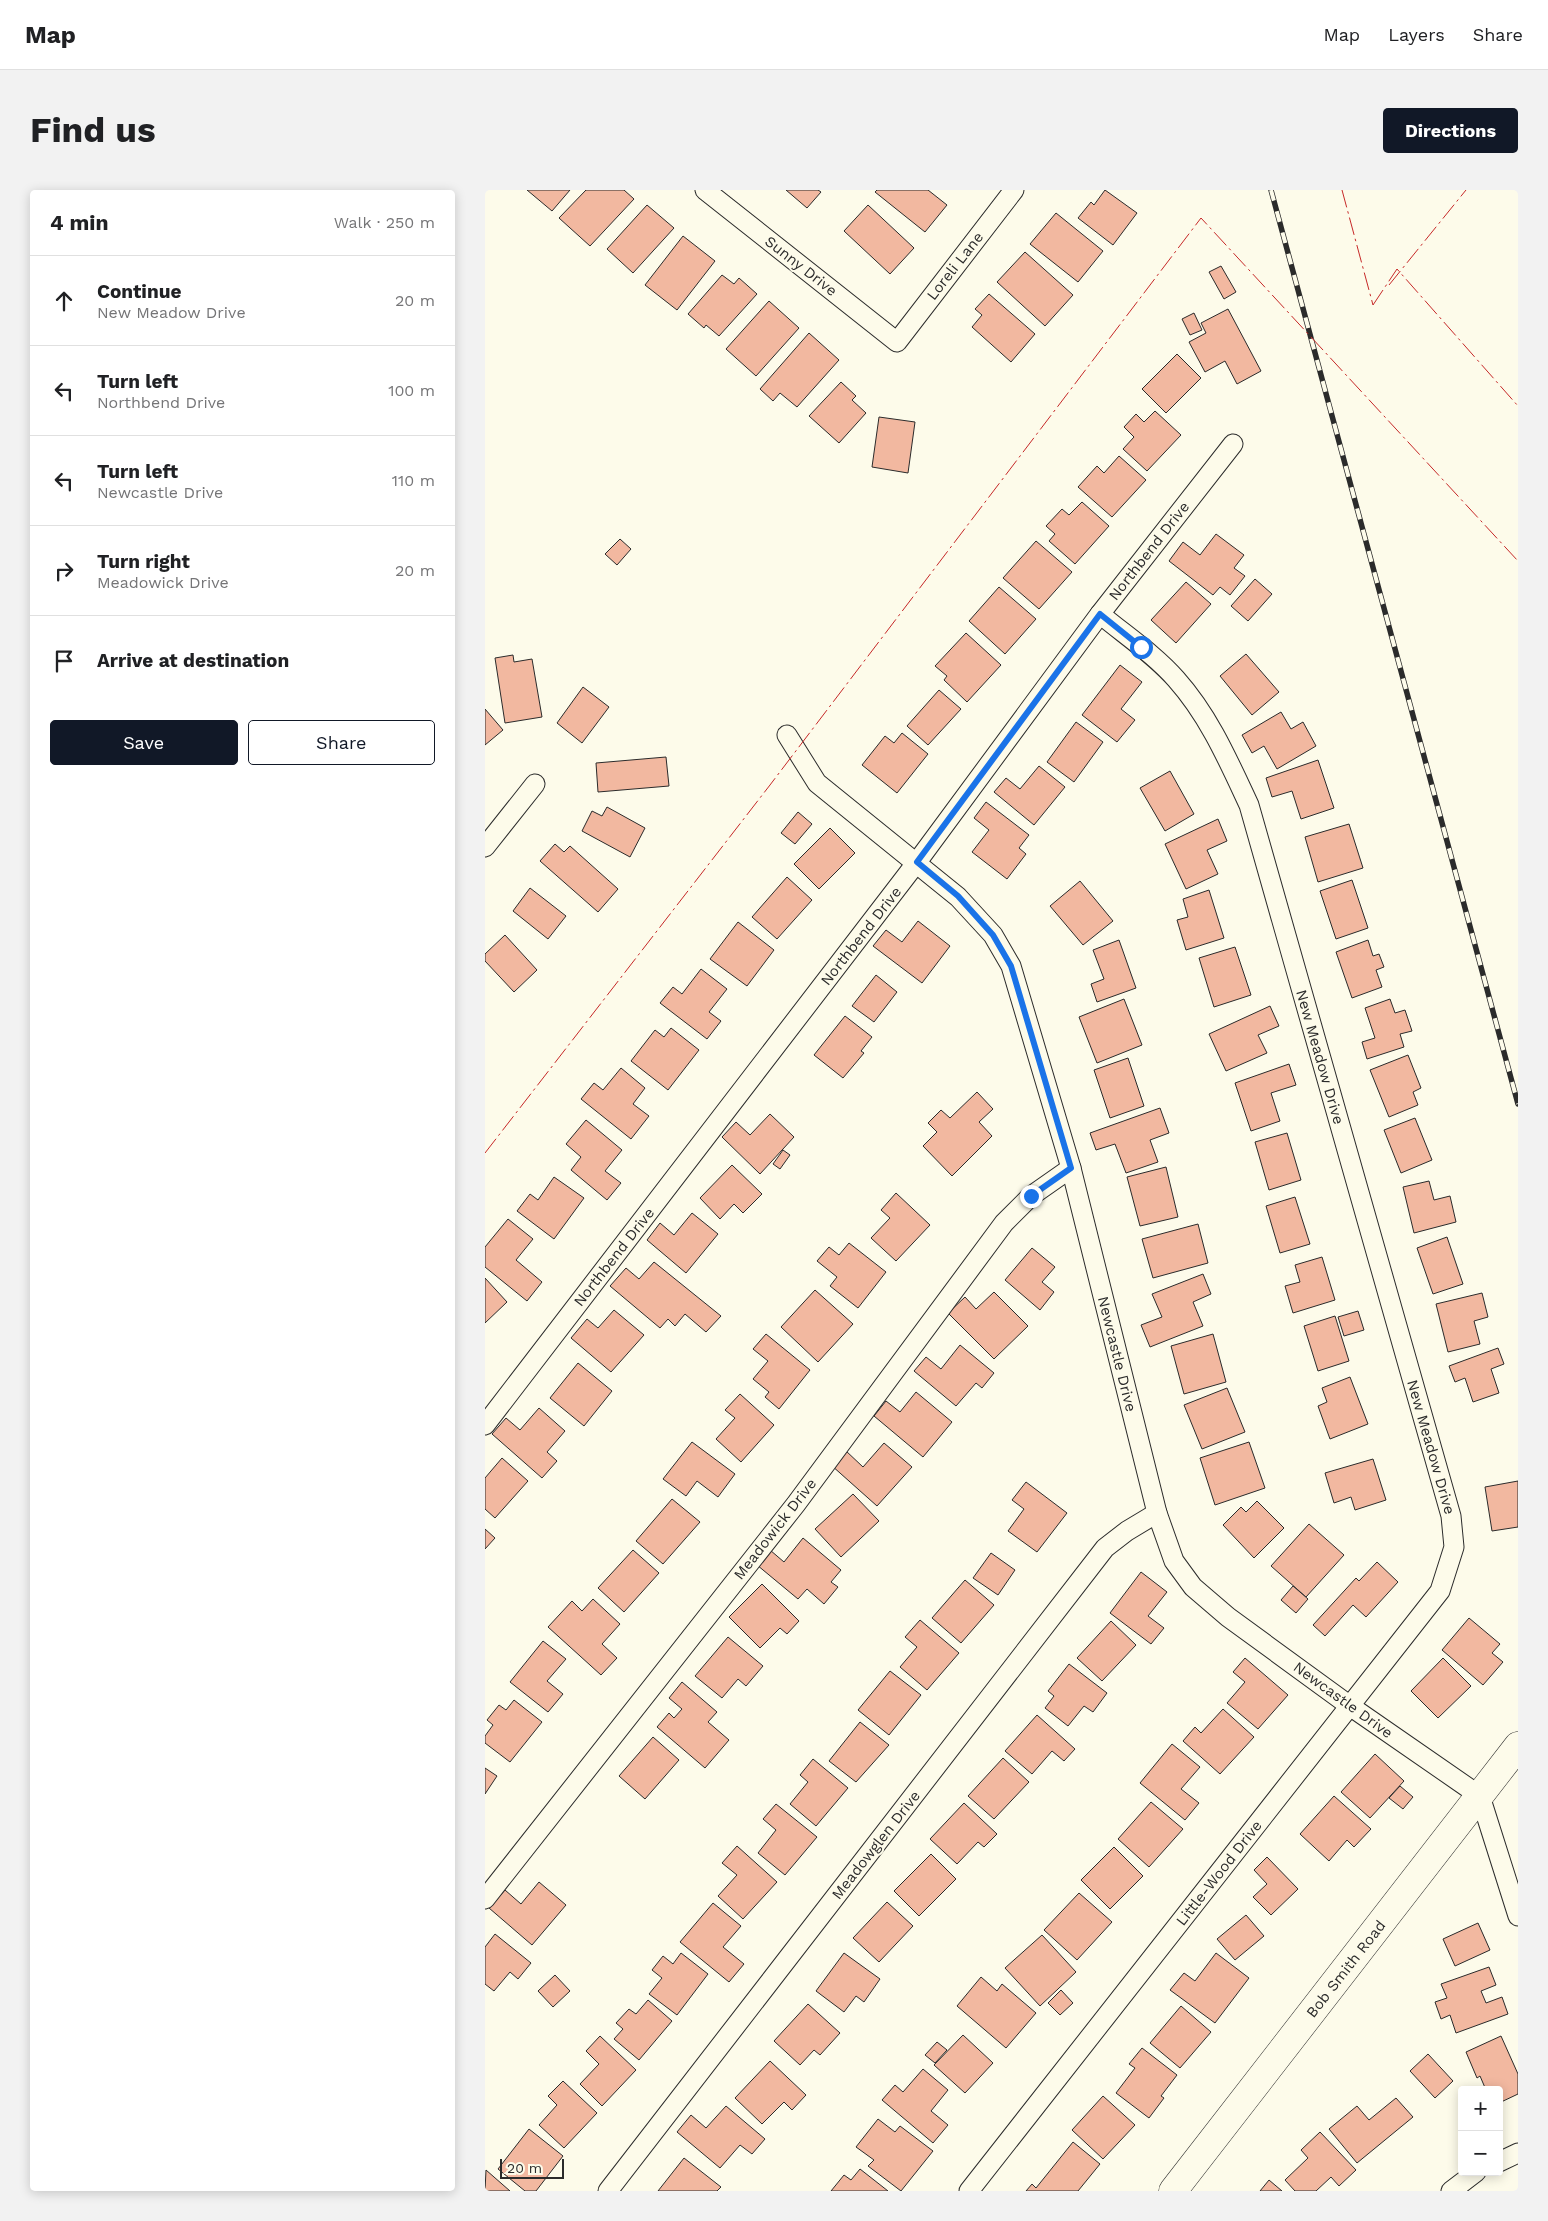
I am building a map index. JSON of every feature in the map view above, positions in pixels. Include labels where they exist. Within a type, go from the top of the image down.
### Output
[{"type":"street","name":"Sunny Drive","points":[[705,190],[897,342]]},
{"type":"street","name":"Loreli Lane","points":[[897,342],[1014,190]]},
{"type":"street","name":"Northbend Drive","points":[[485,1425],[917,862],[1100,614],[1233,444]]},
{"type":"street","name":"New Meadow Drive","points":[[1100,614],[1176,678],[1187,692],[1203,713],[1221,743],[1249,805],[1449,1507],[1454,1547]]},
{"type":"street","name":"Newcastle Drive","points":[[787,735],[817,782],[958,896],[993,935],[1011,966],[1071,1168],[1157,1513],[1173,1561],[1193,1586],[1228,1617],[1350,1706],[1479,1796]]},
{"type":"street","points":[[485,847],[535,784]]},
{"type":"street","name":"Meadowick Drive","points":[[485,1899],[796,1504],[1004,1223],[1031,1196],[1071,1168]]},
{"type":"street","name":"Meadowglen Drive","points":[[608,2191],[1105,1548],[1127,1531],[1157,1513]]},
{"type":"street","name":"Little-Wood Drive","points":[[969,2191],[1440,1591],[1454,1547]]},
{"type":"street","name":"Bob Smith Road","points":[[1173,2191],[1518,1746]]},
{"type":"street","points":[[1479,1796],[1518,1916]]},
{"type":"street","points":[[1503,2160],[1518,2153]]},
{"type":"street","points":[[1451,2191],[1471,2176]]},
{"type":"building","points":[[527,190],[570,190],[552,211]]},
{"type":"building","points":[[586,190],[624,190],[634,199],[590,246],[559,218]]},
{"type":"building","points":[[786,190],[818,190],[821,192],[807,208]]},
{"type":"building","points":[[877,190],[928,190],[947,205],[925,232],[875,192]]},
{"type":"building","points":[[1105,190],[1137,213],[1113,245],[1078,218],[1091,202],[1094,205]]},
{"type":"building","points":[[647,205],[674,228],[633,273],[607,249]]},
{"type":"building","points":[[868,205],[914,248],[890,274],[844,231]]},
{"type":"building","points":[[1056,213],[1103,251],[1078,282],[1030,244]]},
{"type":"building","points":[[683,236],[715,261],[677,310],[645,285]]},
{"type":"building","points":[[1025,252],[1073,295],[1045,326],[997,282]]},
{"type":"building","points":[[1221,266],[1236,292],[1224,299],[1209,272]]},
{"type":"building","points":[[722,275],[734,284],[739,278],[757,294],[719,336],[706,325],[704,328],[688,314]]},
{"type":"building","points":[[989,294],[1035,334],[1011,362],[972,327],[982,315],[975,309]]},
{"type":"building","points":[[769,301],[799,328],[756,376],[726,349]]},
{"type":"building","points":[[1228,309],[1261,371],[1237,384],[1225,361],[1205,372],[1189,342],[1206,333],[1201,323]]},
{"type":"building","points":[[1194,313],[1202,330],[1190,335],[1182,319]]},
{"type":"building","points":[[809,333],[839,360],[797,407],[780,393],[773,401],[760,389]]},
{"type":"building","points":[[1177,354],[1201,378],[1166,413],[1142,389]]},
{"type":"building","points":[[841,382],[856,396],[852,400],[866,413],[839,443],[809,416]]},
{"type":"building","points":[[1155,411],[1181,435],[1147,471],[1123,449],[1134,437],[1124,427],[1136,414],[1144,422]]},
{"type":"building","points":[[879,417],[915,422],[908,473],[872,467]]},
{"type":"building","points":[[1119,456],[1146,480],[1112,517],[1078,487],[1097,466],[1104,473]]},
{"type":"building","points":[[1082,502],[1109,526],[1075,564],[1049,541],[1055,534],[1046,526],[1062,509],[1069,515]]},
{"type":"building","points":[[1216,534],[1244,555],[1234,568],[1245,576],[1230,595],[1220,587],[1213,595],[1169,561],[1183,542],[1200,555]]},
{"type":"building","points":[[620,539],[631,549],[617,565],[605,554]]},
{"type":"building","points":[[1036,541],[1072,572],[1039,609],[1003,578]]},
{"type":"building","points":[[1255,579],[1272,594],[1248,621],[1231,606]]},
{"type":"building","points":[[1186,582],[1211,604],[1176,643],[1151,620]]},
{"type":"building","points":[[999,587],[1036,619],[1005,654],[969,621]]},
{"type":"building","points":[[966,633],[1001,665],[967,702],[944,680],[947,676],[935,666]]},
{"type":"building","points":[[1246,654],[1279,692],[1252,715],[1220,676]]},
{"type":"building","points":[[513,655],[514,662],[532,659],[542,717],[505,723],[495,658]]},
{"type":"building","points":[[1120,665],[1142,682],[1121,709],[1135,720],[1117,742],[1082,715]]},
{"type":"building","points":[[583,687],[609,707],[582,743],[557,723]]},
{"type":"building","points":[[939,690],[961,709],[928,745],[907,726]]},
{"type":"building","points":[[485,709],[503,730],[485,745]]},
{"type":"building","points":[[1281,712],[1291,729],[1303,722],[1316,746],[1277,769],[1264,746],[1252,753],[1242,735]]},
{"type":"building","points":[[1076,722],[1103,742],[1074,782],[1047,762]]},
{"type":"building","points":[[902,733],[928,754],[897,793],[862,765],[885,736],[894,743]]},
{"type":"building","points":[[666,757],[669,786],[598,792],[596,763]]},
{"type":"building","points":[[1318,760],[1334,808],[1301,819],[1292,791],[1272,797],[1266,778]]},
{"type":"building","points":[[1039,766],[1065,787],[1034,825],[994,792],[1006,778],[1020,789]]},
{"type":"building","points":[[1170,771],[1194,814],[1165,831],[1140,788]]},
{"type":"building","points":[[986,802],[1029,835],[1019,848],[1026,854],[1007,879],[972,852],[989,830],[974,818]]},
{"type":"building","points":[[607,807],[645,828],[630,857],[582,831],[592,811],[602,816]]},
{"type":"building","points":[[798,812],[812,824],[795,844],[781,833]]},
{"type":"building","points":[[1218,819],[1227,841],[1207,850],[1218,874],[1186,889],[1165,844]]},
{"type":"building","points":[[1349,824],[1363,868],[1318,882],[1305,837]]},
{"type":"building","points":[[830,828],[855,853],[819,889],[794,864]]},
{"type":"building","points":[[555,844],[564,852],[570,846],[618,889],[598,912],[540,861]]},
{"type":"building","points":[[787,877],[812,900],[777,939],[752,917]]},
{"type":"building","points":[[1352,880],[1368,928],[1336,939],[1320,891]]},
{"type":"building","points":[[1080,881],[1113,921],[1083,945],[1050,906]]},
{"type":"building","points":[[530,888],[566,916],[548,939],[513,911]]},
{"type":"building","points":[[1209,890],[1224,938],[1186,950],[1177,920],[1188,917],[1183,899]]},
{"type":"building","points":[[918,921],[950,946],[922,983],[873,946],[886,930],[902,942]]},
{"type":"building","points":[[738,922],[774,950],[747,986],[710,959]]},
{"type":"building","points":[[505,935],[537,970],[514,992],[485,961],[485,954]]},
{"type":"building","points":[[1119,940],[1136,988],[1097,1002],[1091,984],[1104,979],[1093,950]]},
{"type":"building","points":[[1368,940],[1373,956],[1379,954],[1384,967],[1376,970],[1382,987],[1352,998],[1336,952]]},
{"type":"building","points":[[1235,947],[1251,995],[1214,1007],[1199,958]]},
{"type":"building","points":[[701,969],[727,989],[709,1012],[721,1021],[707,1039],[660,1003],[673,987],[682,994]]},
{"type":"building","points":[[876,975],[897,992],[874,1022],[852,1006]]},
{"type":"building","points":[[1124,999],[1142,1045],[1097,1063],[1079,1017]]},
{"type":"building","points":[[1390,999],[1395,1013],[1405,1010],[1412,1031],[1400,1034],[1404,1047],[1367,1059],[1362,1042],[1375,1038],[1365,1008]]},
{"type":"building","points":[[1270,1006],[1279,1026],[1258,1035],[1267,1053],[1226,1071],[1209,1034]]},
{"type":"building","points":[[845,1016],[872,1037],[861,1051],[864,1053],[843,1078],[814,1055]]},
{"type":"building","points":[[671,1028],[699,1050],[668,1090],[631,1061],[655,1030],[664,1037]]},
{"type":"building","points":[[1408,1055],[1421,1088],[1413,1092],[1418,1105],[1389,1117],[1370,1070]]},
{"type":"building","points":[[1128,1058],[1144,1106],[1110,1118],[1094,1070]]},
{"type":"building","points":[[1289,1064],[1296,1085],[1271,1093],[1280,1121],[1251,1131],[1235,1083]]},
{"type":"building","points":[[621,1068],[645,1088],[633,1104],[649,1116],[631,1139],[581,1099],[594,1083],[603,1090]]},
{"type":"building","points":[[977,1092],[993,1109],[979,1122],[992,1136],[952,1176],[923,1146],[937,1132],[928,1123],[941,1110],[950,1118]]},
{"type":"building","points":[[1160,1108],[1169,1133],[1150,1140],[1158,1162],[1126,1173],[1115,1144],[1096,1150],[1090,1133]]},
{"type":"building","points":[[770,1114],[794,1137],[760,1174],[722,1137],[736,1122],[750,1135]]},
{"type":"building","points":[[1415,1118],[1432,1160],[1401,1173],[1384,1130]]},
{"type":"building","points":[[586,1120],[622,1150],[605,1171],[621,1183],[607,1200],[571,1170],[581,1157],[566,1144]]},
{"type":"building","points":[[1287,1133],[1301,1180],[1269,1190],[1255,1142]]},
{"type":"building","points":[[783,1150],[790,1155],[780,1169],[773,1164]]},
{"type":"building","points":[[732,1165],[762,1194],[743,1213],[734,1204],[720,1219],[700,1198]]},
{"type":"building","points":[[1166,1167],[1178,1217],[1140,1226],[1127,1177]]},
{"type":"building","points":[[554,1177],[584,1198],[554,1239],[517,1211],[530,1194],[538,1200]]},
{"type":"building","points":[[1429,1181],[1434,1200],[1450,1196],[1456,1222],[1414,1233],[1403,1187]]},
{"type":"building","points":[[896,1193],[930,1225],[896,1261],[871,1238],[890,1218],[881,1210]]},
{"type":"building","points":[[1295,1197],[1310,1244],[1280,1253],[1266,1206]]},
{"type":"building","points":[[692,1213],[718,1234],[686,1273],[647,1240],[660,1223],[674,1235]]},
{"type":"building","points":[[508,1219],[533,1239],[516,1260],[542,1282],[527,1301],[485,1267],[485,1247]]},
{"type":"building","points":[[1198,1224],[1208,1263],[1153,1278],[1142,1239]]},
{"type":"building","points":[[1447,1237],[1463,1284],[1433,1294],[1417,1248]]},
{"type":"building","points":[[849,1243],[886,1272],[858,1308],[830,1286],[837,1277],[817,1261],[829,1247],[839,1255]]},
{"type":"building","points":[[1032,1248],[1055,1267],[1042,1282],[1054,1292],[1040,1310],[1005,1280]]},
{"type":"building","points":[[1322,1257],[1335,1300],[1293,1313],[1285,1286],[1300,1282],[1295,1265]]},
{"type":"building","points":[[654,1262],[721,1316],[706,1332],[685,1314],[675,1326],[668,1319],[660,1328],[610,1286],[626,1268],[639,1279]]},
{"type":"building","points":[[1203,1274],[1211,1294],[1193,1302],[1203,1326],[1150,1347],[1141,1325],[1162,1317],[1152,1294]]},
{"type":"building","points":[[485,1278],[507,1302],[485,1323]]},
{"type":"building","points":[[815,1290],[853,1324],[818,1362],[781,1327]]},
{"type":"building","points":[[994,1292],[1028,1326],[994,1359],[948,1313],[965,1297],[976,1309]]},
{"type":"building","points":[[1482,1293],[1488,1317],[1474,1321],[1480,1344],[1448,1352],[1436,1304]]},
{"type":"building","points":[[614,1310],[644,1335],[611,1372],[571,1338],[587,1319],[598,1328]]},
{"type":"building","points":[[1358,1311],[1364,1330],[1344,1336],[1338,1317]]},
{"type":"building","points":[[1335,1316],[1349,1361],[1318,1371],[1304,1326]]},
{"type":"building","points":[[766,1334],[810,1370],[779,1409],[765,1397],[769,1392],[753,1379],[768,1361],[753,1349]]},
{"type":"building","points":[[1213,1334],[1226,1382],[1184,1394],[1171,1346]]},
{"type":"building","points":[[960,1345],[994,1373],[982,1388],[976,1383],[956,1406],[914,1371],[926,1357],[941,1369]]},
{"type":"building","points":[[1498,1348],[1504,1364],[1491,1369],[1499,1393],[1473,1402],[1465,1378],[1455,1382],[1449,1366]]},
{"type":"building","points":[[578,1363],[612,1391],[584,1426],[550,1398]]},
{"type":"building","points":[[1350,1377],[1368,1424],[1330,1439],[1318,1406],[1327,1402],[1322,1388]]},
{"type":"building","points":[[1227,1388],[1245,1432],[1202,1449],[1184,1405]]},
{"type":"building","points":[[916,1392],[952,1422],[923,1457],[874,1416],[886,1401],[900,1412]]},
{"type":"building","points":[[740,1394],[774,1425],[741,1462],[716,1439],[735,1418],[725,1410]]},
{"type":"building","points":[[539,1408],[565,1431],[547,1452],[557,1461],[542,1478],[492,1434],[506,1418],[520,1430]]},
{"type":"building","points":[[692,1442],[735,1474],[718,1497],[697,1481],[686,1496],[663,1479]]},
{"type":"building","points":[[1249,1442],[1265,1488],[1215,1505],[1200,1458]]},
{"type":"building","points":[[884,1443],[912,1467],[877,1506],[831,1465],[845,1450],[863,1467]]},
{"type":"building","points":[[502,1458],[528,1481],[495,1518],[485,1509],[485,1478]]},
{"type":"building","points":[[1373,1459],[1386,1500],[1355,1510],[1351,1497],[1334,1503],[1325,1473]]},
{"type":"building","points":[[1518,1481],[1518,1527],[1492,1531],[1485,1487]]},
{"type":"building","points":[[1026,1482],[1067,1513],[1037,1552],[1008,1531],[1024,1509],[1012,1500]]},
{"type":"building","points":[[853,1494],[879,1521],[841,1557],[815,1529]]},
{"type":"building","points":[[672,1499],[700,1522],[663,1564],[636,1541]]},
{"type":"building","points":[[1257,1501],[1284,1528],[1254,1558],[1223,1525],[1241,1507],[1246,1512]]},
{"type":"building","points":[[1309,1524],[1344,1555],[1306,1597],[1271,1566]]},
{"type":"building","points":[[485,1529],[495,1538],[485,1549]]},
{"type":"building","points":[[803,1538],[841,1570],[831,1582],[838,1587],[824,1604],[807,1589],[798,1599],[757,1565],[770,1550],[784,1562]]},
{"type":"building","points":[[633,1550],[659,1573],[624,1612],[598,1588]]},
{"type":"building","points":[[991,1553],[1015,1570],[998,1595],[973,1578]]},
{"type":"building","points":[[1377,1562],[1398,1582],[1366,1617],[1353,1605],[1325,1636],[1313,1625],[1356,1578],[1359,1581]]},
{"type":"building","points":[[1141,1572],[1167,1592],[1148,1616],[1164,1628],[1151,1644],[1110,1613]]},
{"type":"building","points":[[965,1580],[994,1605],[961,1643],[932,1618]]},
{"type":"building","points":[[762,1584],[799,1621],[787,1634],[780,1628],[760,1648],[729,1617]]},
{"type":"building","points":[[1293,1586],[1308,1599],[1296,1613],[1281,1600]]},
{"type":"building","points":[[593,1599],[620,1624],[602,1644],[617,1658],[601,1675],[548,1627],[572,1601],[582,1611]]},
{"type":"building","points":[[1469,1618],[1500,1644],[1492,1653],[1503,1662],[1483,1685],[1442,1650]]},
{"type":"building","points":[[920,1620],[959,1653],[927,1690],[900,1667],[917,1647],[905,1637]]},
{"type":"building","points":[[1111,1621],[1136,1645],[1102,1681],[1077,1658]]},
{"type":"building","points":[[728,1637],[763,1666],[746,1686],[738,1679],[722,1698],[695,1676]]},
{"type":"building","points":[[543,1641],[566,1659],[547,1681],[563,1694],[548,1712],[510,1682]]},
{"type":"building","points":[[1245,1658],[1288,1695],[1258,1729],[1227,1703],[1245,1682],[1233,1672]]},
{"type":"building","points":[[1443,1658],[1471,1686],[1438,1718],[1411,1691]]},
{"type":"building","points":[[1069,1664],[1107,1693],[1093,1712],[1084,1706],[1068,1726],[1045,1708],[1054,1696],[1048,1691]]},
{"type":"building","points":[[890,1671],[921,1695],[889,1735],[858,1710]]},
{"type":"building","points":[[682,1682],[717,1712],[708,1722],[729,1740],[705,1768],[657,1727],[669,1713],[674,1718],[682,1709],[669,1698]]},
{"type":"building","points":[[514,1700],[542,1722],[510,1762],[485,1743],[485,1736],[493,1725],[487,1720],[499,1705],[506,1710]]},
{"type":"building","points":[[1223,1709],[1254,1737],[1220,1774],[1183,1741],[1195,1727],[1201,1733]]},
{"type":"building","points":[[1037,1715],[1075,1749],[1064,1761],[1052,1751],[1032,1774],[1005,1751]]},
{"type":"building","points":[[860,1722],[889,1745],[856,1782],[829,1761]]},
{"type":"building","points":[[653,1737],[679,1760],[645,1799],[619,1776]]},
{"type":"building","points":[[1172,1744],[1200,1767],[1181,1789],[1199,1803],[1185,1820],[1140,1783]]},
{"type":"building","points":[[1375,1754],[1404,1781],[1370,1818],[1341,1792]]},
{"type":"building","points":[[1003,1758],[1029,1782],[994,1819],[968,1796]]},
{"type":"building","points":[[813,1759],[848,1788],[816,1826],[790,1804],[808,1782],[800,1775]]},
{"type":"building","points":[[485,1768],[497,1776],[485,1794]]},
{"type":"building","points":[[1400,1786],[1413,1797],[1403,1809],[1389,1798]]},
{"type":"building","points":[[1334,1796],[1371,1829],[1354,1847],[1347,1840],[1329,1861],[1300,1834]]},
{"type":"building","points":[[1151,1802],[1183,1829],[1149,1867],[1118,1839]]},
{"type":"building","points":[[964,1803],[997,1834],[984,1847],[978,1842],[957,1864],[930,1839]]},
{"type":"building","points":[[776,1804],[817,1837],[785,1875],[758,1853],[776,1830],[763,1819]]},
{"type":"building","points":[[737,1846],[777,1882],[743,1919],[718,1896],[737,1875],[722,1863]]},
{"type":"building","points":[[1114,1847],[1143,1876],[1110,1909],[1081,1880]]},
{"type":"building","points":[[931,1854],[956,1879],[919,1916],[894,1891]]},
{"type":"building","points":[[1267,1857],[1298,1889],[1271,1915],[1253,1897],[1267,1884],[1254,1870]]},
{"type":"building","points":[[539,1882],[566,1905],[532,1945],[489,1908],[505,1890],[521,1904]]},
{"type":"building","points":[[1079,1893],[1112,1922],[1077,1960],[1044,1930]]},
{"type":"building","points":[[887,1902],[913,1926],[879,1962],[853,1938]]},
{"type":"building","points":[[713,1903],[741,1926],[723,1947],[744,1964],[729,1982],[680,1942]]},
{"type":"building","points":[[1246,1915],[1264,1936],[1235,1960],[1217,1939]]},
{"type":"building","points":[[1478,1923],[1490,1950],[1455,1966],[1443,1939]]},
{"type":"building","points":[[495,1934],[531,1963],[518,1979],[510,1972],[494,1991],[485,1984],[485,1947]]},
{"type":"building","points":[[1042,1935],[1076,1972],[1040,2006],[1005,1968]]},
{"type":"building","points":[[681,1953],[708,1974],[677,2015],[649,1994],[662,1978],[652,1970],[663,1956],[673,1964]]},
{"type":"building","points":[[844,1953],[880,1979],[864,2002],[856,1996],[844,2012],[816,1991]]},
{"type":"building","points":[[1216,1953],[1249,1978],[1215,2023],[1170,1990],[1184,1973],[1195,1981]]},
{"type":"building","points":[[1489,1967],[1496,1985],[1481,1991],[1486,2003],[1502,1997],[1508,2014],[1456,2033],[1450,2015],[1441,2019],[1435,2002],[1447,1998],[1441,1984]]},
{"type":"building","points":[[555,1975],[570,1991],[553,2007],[538,1991]]},
{"type":"building","points":[[981,1977],[997,1991],[1002,1984],[1036,2013],[1006,2048],[957,2006]]},
{"type":"building","points":[[1061,1990],[1073,2003],[1060,2015],[1048,2003]]},
{"type":"building","points":[[648,2000],[672,2021],[639,2060],[614,2039],[623,2029],[616,2023],[629,2009],[636,2014]]},
{"type":"building","points":[[808,2004],[840,2033],[820,2055],[814,2050],[800,2065],[774,2041]]},
{"type":"building","points":[[1181,2006],[1211,2032],[1180,2068],[1150,2043]]},
{"type":"building","points":[[963,2035],[993,2063],[965,2093],[934,2065]]},
{"type":"building","points":[[600,2036],[636,2070],[602,2106],[580,2084],[599,2064],[586,2051]]},
{"type":"building","points":[[1501,2036],[1518,2074],[1518,2094],[1503,2101],[1503,2086],[1484,2086],[1480,2076],[1477,2078],[1466,2052]]},
{"type":"building","points":[[937,2042],[947,2050],[935,2063],[925,2055]]},
{"type":"building","points":[[1142,2048],[1177,2075],[1161,2096],[1164,2098],[1149,2118],[1116,2093],[1135,2068],[1129,2064]]},
{"type":"building","points":[[1428,2054],[1453,2081],[1435,2098],[1410,2071]]},
{"type":"building","points":[[770,2061],[806,2095],[792,2110],[784,2102],[762,2124],[735,2098]]},
{"type":"building","points":[[923,2069],[948,2090],[931,2111],[948,2125],[933,2143],[882,2100],[895,2085],[903,2092]]},
{"type":"building","points":[[563,2081],[597,2113],[564,2148],[539,2125],[557,2105],[548,2096]]},
{"type":"building","points":[[1103,2096],[1135,2125],[1103,2159],[1072,2130]]},
{"type":"building","points":[[1396,2098],[1413,2117],[1357,2163],[1329,2129],[1357,2106],[1369,2120]]},
{"type":"building","points":[[726,2106],[765,2139],[752,2154],[740,2145],[720,2168],[677,2132],[691,2115],[706,2128]]},
{"type":"building","points":[[878,2119],[895,2132],[900,2126],[933,2151],[901,2191],[868,2166],[874,2160],[856,2147]]},
{"type":"building","points":[[529,2129],[563,2156],[536,2191],[525,2191],[498,2169]]},
{"type":"building","points":[[1320,2132],[1356,2170],[1339,2186],[1331,2177],[1316,2191],[1295,2191],[1285,2180],[1308,2158],[1301,2150]]},
{"type":"building","points":[[1073,2142],[1100,2164],[1078,2191],[1026,2191],[1032,2184],[1036,2188]]},
{"type":"building","points":[[684,2158],[721,2187],[717,2191],[658,2191]]},
{"type":"building","points":[[860,2169],[888,2191],[831,2191],[844,2175],[851,2180]]},
{"type":"building","points":[[486,2170],[510,2191],[485,2191]]},
{"type":"building","points":[[1269,2180],[1282,2191],[1260,2191]]},
{"type":"railway","points":[[1271,190],[1518,1104]]},
{"type":"power","points":[[1342,190],[1373,305]]},
{"type":"power","points":[[1389,285],[1466,190]]},
{"type":"power","points":[[485,1153],[770,785],[1201,218],[1518,561]]},
{"type":"power","points":[[1373,305],[1397,269],[1518,406]]},
{"type":"route","points":[[1031,1196],[1071,1168],[1011,966],[993,935],[958,896],[917,862],[1100,614],[1141,647]]}]
